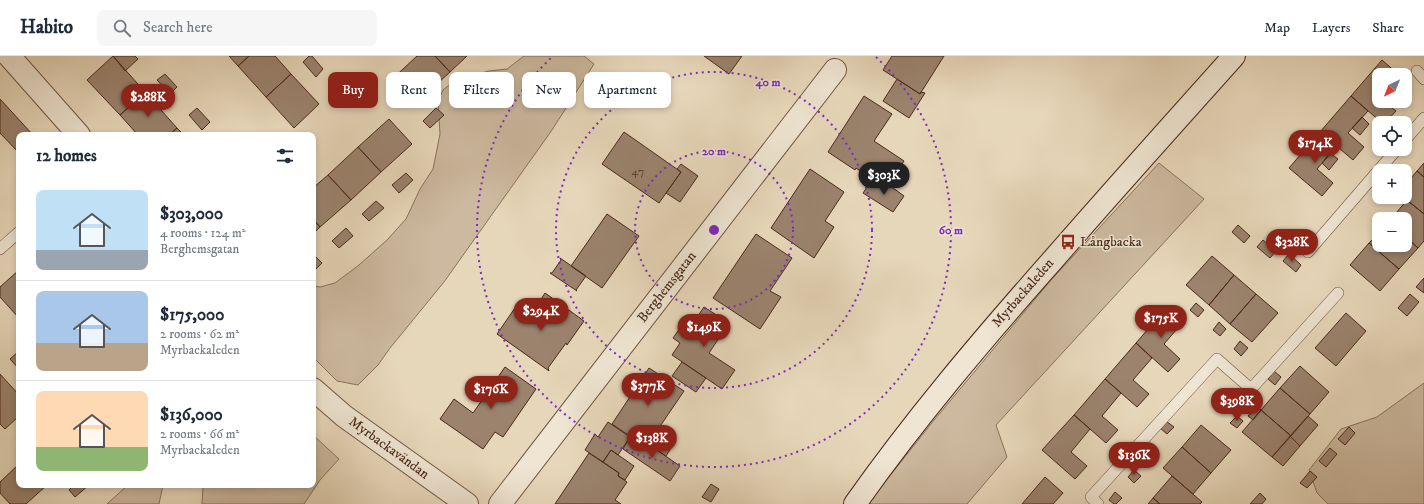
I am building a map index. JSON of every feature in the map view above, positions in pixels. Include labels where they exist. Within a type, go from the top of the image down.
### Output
[{"type":"street","points":[[9,56],[76,132]]},
{"type":"street","name":"Myrbackaleden","points":[[855,504],[889,455],[969,356],[1068,242],[1234,56]]},
{"type":"street","name":"Berghemsgatan","points":[[500,504],[834,70]]},
{"type":"street","name":"Myrbackavändan","points":[[316,392],[344,416],[467,504]]},
{"type":"lane","points":[[1412,132],[1424,118]]},
{"type":"lane","points":[[1308,252],[1391,156]]},
{"type":"lane","points":[[0,249],[16,235]]},
{"type":"lane","points":[[1098,504],[1091,497],[1217,359],[1251,389],[1338,293]]},
{"type":"shaded area","points":[[524,56],[584,56],[594,64],[589,72],[584,72],[584,80],[576,92],[576,72],[522,72],[522,108],[566,108],[444,282],[378,365],[358,385],[337,381],[316,360],[316,286],[320,287],[335,283],[359,265],[387,240],[406,219],[420,189],[433,169],[440,134],[438,108],[441,108],[441,94],[443,90],[449,85],[449,108],[514,108],[514,72],[485,72],[507,69]]},
{"type":"shaded area","points":[[1159,163],[1204,199],[996,425],[1007,457],[967,504],[871,504],[869,502],[935,419],[1051,280]]},
{"type":"shaded area","points":[[1424,383],[1424,504],[1328,504],[1317,493],[1309,470],[1341,429],[1377,417]]},
{"type":"shaded area","points":[[316,438],[339,459],[316,486]]},
{"type":"shaded area","points":[[125,488],[162,488],[159,504],[107,504]]},
{"type":"shaded area","points":[[203,488],[315,488],[304,504],[202,504]]},
{"type":"building","points":[[113,56],[135,56],[138,59],[125,71]]},
{"type":"building","points":[[113,56],[145,92],[120,115],[87,80]]},
{"type":"building","points":[[229,56],[249,56],[238,66]]},
{"type":"building","points":[[249,56],[275,56],[291,74],[266,97],[238,66]]},
{"type":"building","points":[[309,56],[312,56],[323,69],[316,77],[303,62]]},
{"type":"building","points":[[417,56],[435,56],[450,72],[441,80],[441,72],[400,72]]},
{"type":"building","points":[[435,56],[467,56],[450,72]]},
{"type":"building","points":[[704,56],[742,56],[729,74]]},
{"type":"building","points":[[892,56],[944,56],[920,94],[883,70]]},
{"type":"building","points":[[1382,60],[1391,68],[1375,68]]},
{"type":"building","points":[[1372,72],[1372,108],[1392,108],[1396,111],[1391,116],[1374,116],[1351,96]]},
{"type":"building","points":[[165,74],[177,87],[170,94],[157,80]]},
{"type":"building","points":[[291,74],[319,104],[294,128],[266,97]]},
{"type":"building","points":[[897,79],[920,94],[921,92],[925,93],[909,118],[883,101]]},
{"type":"building","points":[[145,92],[177,128],[172,132],[135,132],[120,115]]},
{"type":"building","points":[[864,96],[892,114],[874,141],[904,161],[886,189],[856,168],[855,170],[828,152]]},
{"type":"building","points":[[1351,96],[1368,111],[1348,133],[1364,147],[1353,160],[1320,132]]},
{"type":"building","points":[[0,99],[30,132],[16,132],[16,150],[0,133]]},
{"type":"building","points":[[197,108],[210,122],[202,130],[189,115]]},
{"type":"building","points":[[436,108],[444,115],[430,128],[423,121]]},
{"type":"building","points":[[1362,117],[1369,124],[1360,135],[1352,128]]},
{"type":"building","points":[[389,119],[412,144],[381,172],[358,147]]},
{"type":"building","points":[[177,128],[181,132],[172,132]]},
{"type":"building","points":[[624,132],[681,172],[659,203],[602,164]]},
{"type":"building","points":[[1320,132],[1337,146],[1317,169],[1333,183],[1322,196],[1289,168]]},
{"type":"building","points":[[358,147],[381,172],[351,200],[328,175]]},
{"type":"building","points":[[1330,153],[1338,159],[1329,170],[1322,163]]},
{"type":"building","points":[[1424,163],[1424,177],[1417,171]]},
{"type":"building","points":[[681,164],[698,176],[680,202],[666,193],[681,172],[677,169]]},
{"type":"building","points":[[810,169],[844,192],[825,221],[834,227],[814,258],[771,228]]},
{"type":"building","points":[[1417,171],[1424,177],[1424,214],[1412,204],[1412,177]]},
{"type":"building","points":[[406,173],[413,180],[399,193],[392,185]]},
{"type":"building","points":[[328,175],[351,200],[320,227],[316,222],[316,185]]},
{"type":"building","points":[[872,180],[886,189],[889,185],[904,196],[893,212],[863,193]]},
{"type":"building","points":[[376,201],[384,208],[369,221],[362,214]]},
{"type":"building","points":[[1404,204],[1412,204],[1424,214],[1424,241],[1418,248],[1412,242],[1412,212],[1397,212]]},
{"type":"building","points":[[607,214],[639,236],[602,288],[571,266]]},
{"type":"building","points":[[316,222],[320,227],[316,231]]},
{"type":"building","points":[[1238,225],[1250,236],[1244,243],[1232,232]]},
{"type":"building","points":[[346,228],[353,236],[339,248],[332,241]]},
{"type":"building","points":[[756,234],[792,258],[770,291],[781,297],[760,329],[713,298]]},
{"type":"building","points":[[1263,240],[1276,251],[1270,258],[1257,247]]},
{"type":"building","points":[[1412,242],[1418,248],[1399,269],[1379,252],[1412,252]]},
{"type":"building","points":[[1369,243],[1372,246],[1372,252],[1379,252],[1399,269],[1380,291],[1350,265]]},
{"type":"building","points":[[1289,254],[1301,265],[1296,272],[1283,261]]},
{"type":"building","points":[[1212,256],[1234,275],[1209,305],[1186,285]]},
{"type":"building","points":[[316,257],[322,263],[316,269]]},
{"type":"building","points":[[560,258],[586,276],[576,290],[577,291],[550,273],[552,273],[561,260]]},
{"type":"building","points":[[16,273],[16,315],[0,297],[0,287]]},
{"type":"building","points":[[1234,275],[1256,294],[1230,324],[1209,305]]},
{"type":"building","points":[[1424,278],[1424,293],[1416,287]]},
{"type":"building","points":[[545,293],[555,300],[547,311],[538,304]]},
{"type":"building","points":[[1256,294],[1278,313],[1252,342],[1230,324]]},
{"type":"building","points":[[1410,294],[1419,302],[1407,316],[1398,308]]},
{"type":"building","points":[[555,300],[584,321],[548,368],[549,371],[497,334],[517,305],[540,321]]},
{"type":"building","points":[[1196,303],[1204,310],[1198,317],[1190,310]]},
{"type":"building","points":[[704,307],[729,323],[709,353],[735,370],[722,389],[672,355],[680,343],[673,338],[680,328],[687,332]]},
{"type":"building","points":[[1167,307],[1183,322],[1164,344],[1180,359],[1168,372],[1136,343]]},
{"type":"building","points":[[1346,313],[1366,331],[1336,366],[1315,348]]},
{"type":"building","points":[[1219,322],[1226,329],[1220,336],[1213,330]]},
{"type":"building","points":[[1240,341],[1248,348],[1241,356],[1234,349]]},
{"type":"building","points":[[1136,343],[1152,358],[1133,380],[1149,394],[1137,407],[1105,379]]},
{"type":"building","points":[[16,354],[16,366],[10,359]]},
{"type":"building","points":[[682,362],[706,378],[696,392],[672,376]]},
{"type":"building","points":[[1300,366],[1329,392],[1310,414],[1280,388]]},
{"type":"building","points":[[505,367],[536,389],[503,437],[495,432],[483,449],[440,419],[454,399],[473,413]]},
{"type":"building","points":[[649,368],[684,391],[646,447],[612,424]]},
{"type":"building","points":[[1274,371],[1281,377],[1275,385],[1268,379]]},
{"type":"building","points":[[0,374],[16,392],[16,419],[5,429],[0,424]]},
{"type":"building","points":[[1105,379],[1121,393],[1102,416],[1118,430],[1106,443],[1074,415]]},
{"type":"building","points":[[1280,388],[1310,414],[1291,436],[1261,410]]},
{"type":"building","points":[[1256,394],[1262,399],[1256,406],[1249,401]]},
{"type":"building","points":[[1257,406],[1261,410],[1253,420],[1248,416]]},
{"type":"building","points":[[1261,410],[1291,436],[1272,457],[1242,432]]},
{"type":"building","points":[[1074,415],[1090,429],[1071,452],[1087,466],[1075,479],[1042,450]]},
{"type":"building","points":[[1237,416],[1243,421],[1237,428],[1230,423]]},
{"type":"building","points":[[1308,416],[1318,425],[1300,446],[1290,436]]},
{"type":"building","points":[[1166,421],[1174,427],[1167,434],[1160,428]]},
{"type":"building","points":[[608,422],[630,437],[618,455],[611,450],[603,462],[585,450],[595,434],[598,437]]},
{"type":"building","points":[[1201,425],[1231,450],[1211,473],[1182,447]]},
{"type":"building","points":[[1349,427],[1355,433],[1345,445],[1338,439]]},
{"type":"building","points":[[657,431],[674,443],[666,456],[648,444]]},
{"type":"building","points":[[1290,436],[1300,446],[1283,466],[1272,457]]},
{"type":"building","points":[[630,437],[646,447],[648,444],[680,466],[670,481],[623,449]]},
{"type":"building","points":[[1147,443],[1154,449],[1148,456],[1141,450]]},
{"type":"building","points":[[1182,447],[1211,473],[1193,494],[1163,468]]},
{"type":"building","points":[[1330,448],[1337,454],[1326,467],[1319,461]]},
{"type":"building","points":[[611,450],[634,466],[625,480],[618,476],[619,473],[603,462]]},
{"type":"building","points":[[589,453],[619,473],[618,476],[627,482],[615,500],[621,504],[555,504]]},
{"type":"building","points":[[16,467],[16,488],[44,488],[26,504],[10,504],[0,493],[0,482]]},
{"type":"building","points":[[1134,470],[1141,476],[1134,483],[1128,477]]},
{"type":"building","points":[[1310,471],[1317,477],[1307,488],[1300,483]]},
{"type":"building","points":[[1172,476],[1202,502],[1200,504],[1160,504],[1153,498]]},
{"type":"building","points":[[1045,477],[1063,493],[1053,504],[1022,504]]},
{"type":"building","points":[[711,484],[719,489],[711,502],[702,497]]},
{"type":"building","points":[[71,488],[86,488],[75,497],[69,490]]},
{"type":"building","points":[[1115,492],[1122,498],[1114,504],[1109,500]]},
{"type":"building","points":[[1260,493],[1266,499],[1262,504],[1250,504]]},
{"type":"building","points":[[1153,498],[1160,504],[1148,504]]},
{"type":"place","name":"Långbacka","points":[[1068,242]]}]
